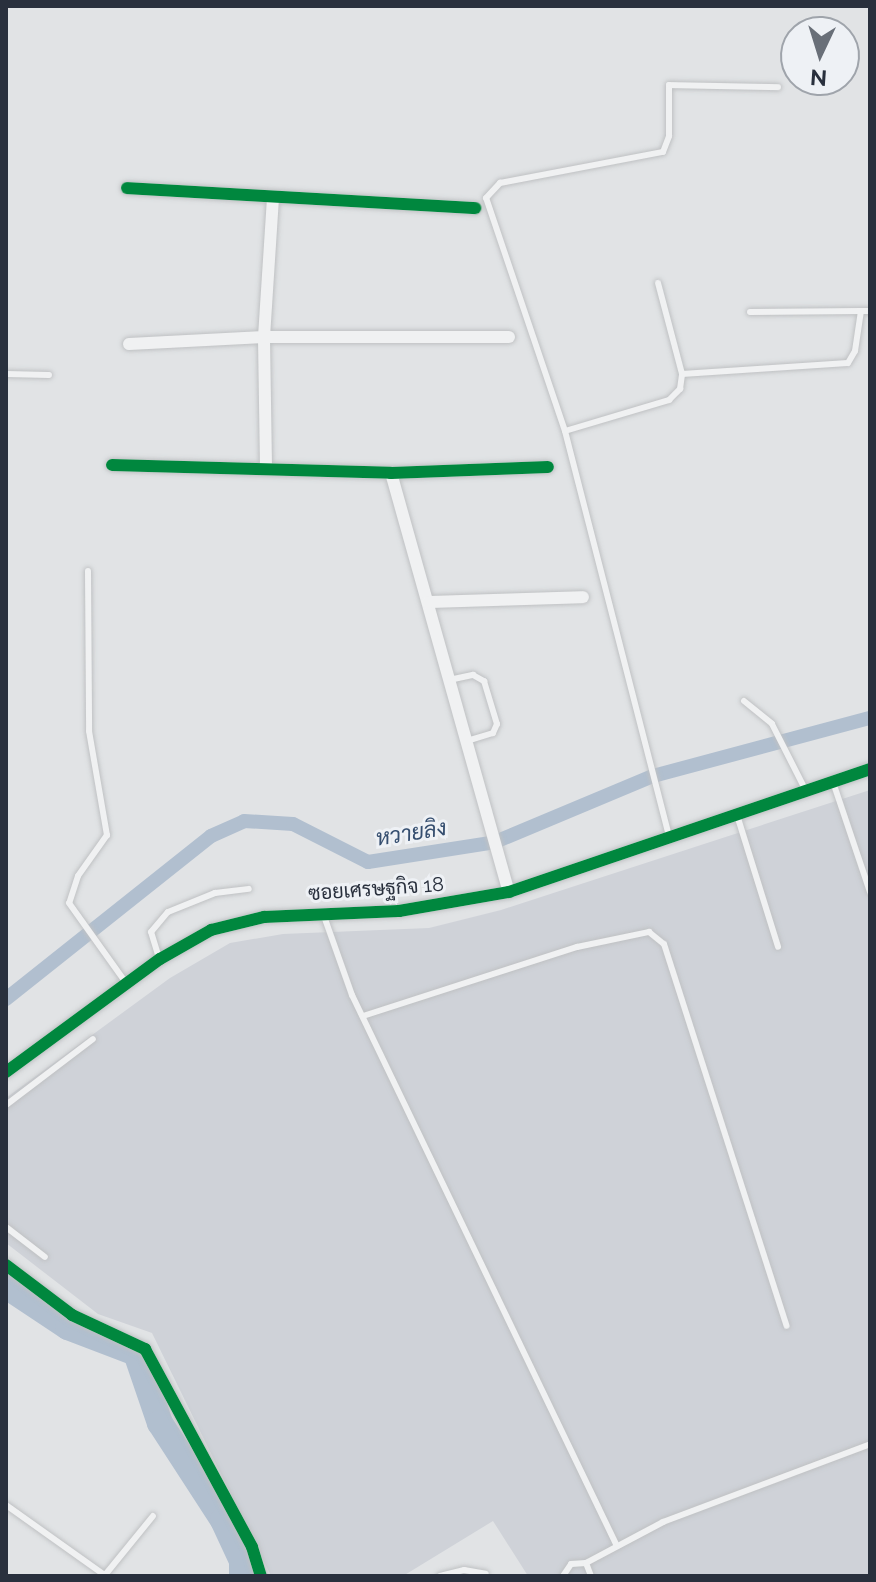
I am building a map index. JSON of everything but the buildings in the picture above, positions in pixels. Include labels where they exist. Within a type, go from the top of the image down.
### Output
[{"type":"street","points":[[127,188],[475,208]]},
{"type":"street","points":[[266,466],[264,337],[273,197]]},
{"type":"street","points":[[129,344],[264,337],[509,337]]},
{"type":"street","points":[[112,465],[266,466],[391,473],[548,467]]},
{"type":"street","points":[[391,473],[509,892]]},
{"type":"street","points":[[428,602],[583,597]]},
{"type":"street","name":"ซอยเศรษฐกิจ 18","points":[[6,1072],[160,959],[224,926],[323,912],[440,906],[509,892],[870,769]]},
{"type":"street","points":[[6,1265],[72,1315],[145,1349],[252,1547],[261,1576]]},
{"type":"lane","points":[[669,837],[565,431],[486,198],[500,183],[663,152],[669,136],[669,85],[778,87]]},
{"type":"lane","points":[[565,431],[669,400],[680,389],[682,374],[658,283]]},
{"type":"lane","points":[[682,374],[848,363],[855,351],[861,311]]},
{"type":"lane","points":[[750,312],[870,311]]},
{"type":"lane","points":[[6,374],[49,375]]},
{"type":"lane","points":[[88,571],[89,731],[107,835],[78,876],[70,908],[126,983]]},
{"type":"lane","points":[[449,680],[473,675],[484,681],[497,724],[493,733],[467,741]]},
{"type":"lane","points":[[744,701],[772,724],[806,791]]},
{"type":"lane","points":[[833,782],[870,892]]},
{"type":"lane","points":[[737,815],[778,947]]},
{"type":"lane","points":[[160,959],[151,932],[168,912],[215,893],[249,889]]},
{"type":"lane","points":[[323,912],[363,1016],[616,1544]]},
{"type":"lane","points":[[363,1016],[577,947],[649,932],[664,944],[787,1326]]},
{"type":"lane","points":[[6,1105],[93,1039]]},
{"type":"lane","points":[[6,1227],[45,1257]]},
{"type":"lane","points":[[563,1576],[571,1564],[586,1563],[616,1544],[870,1444]]},
{"type":"lane","points":[[6,1505],[105,1576],[153,1516]]},
{"type":"lane","points":[[586,1563],[591,1576]]},
{"type":"lane","points":[[440,1576],[464,1570],[486,1574]]},
{"type":"shaded area","points":[[870,790],[870,1576],[528,1576],[493,1521],[403,1576],[271,1576],[152,1333],[98,1314],[6,1243],[6,1098],[170,978],[230,943],[283,934],[429,928],[501,910]]},
{"type":"waterway","name":"หวายลิง","points":[[6,999],[211,836],[244,821],[293,824],[368,862],[495,842],[653,776],[870,718]]},
{"type":"waterway","points":[[6,1286],[68,1327],[136,1353],[160,1423],[223,1520],[242,1561],[242,1576]]},
{"type":"cycle path","points":[[127,188],[475,208]]},
{"type":"cycle path","points":[[112,465],[391,473],[548,467]]},
{"type":"cycle path","points":[[6,1072],[160,959],[211,930],[264,917],[399,911],[509,892],[870,769]]},
{"type":"cycle path","points":[[6,1265],[72,1315],[145,1349],[252,1547],[261,1576]]}]
